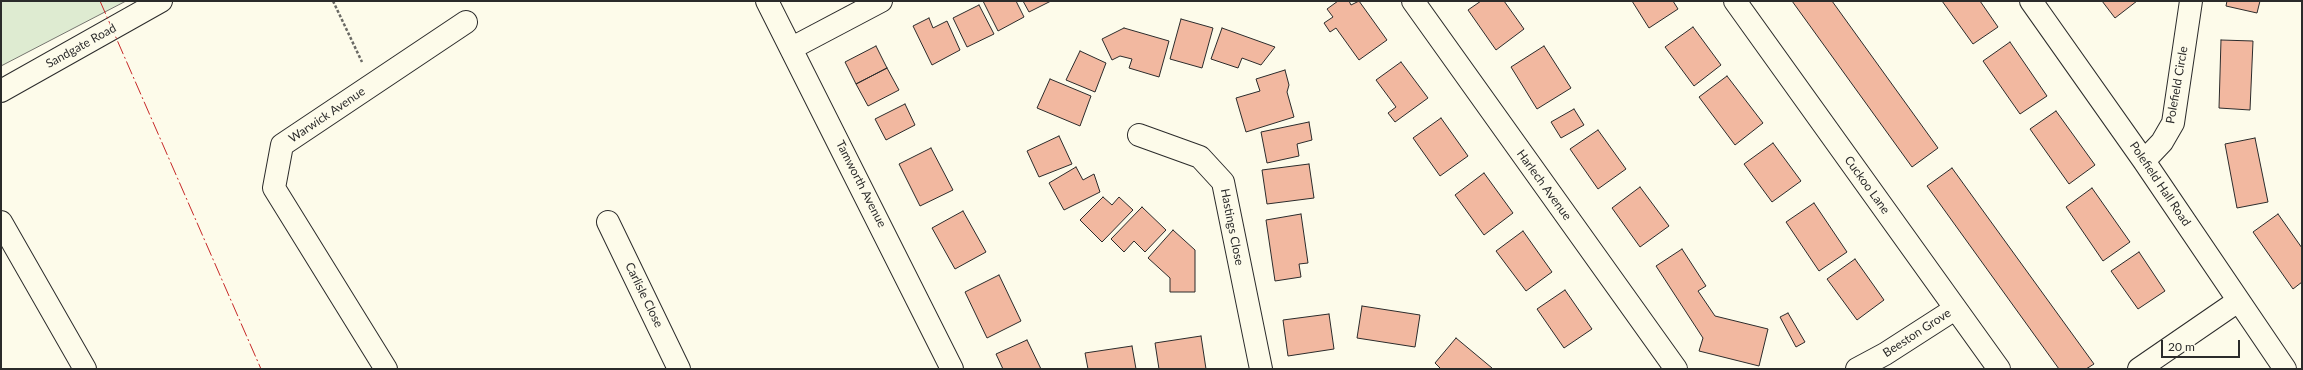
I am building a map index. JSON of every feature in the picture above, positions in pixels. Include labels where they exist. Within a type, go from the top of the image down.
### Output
[{"type":"main road","name":"Sandgate Road","points":[[1,91],[161,1]]},
{"type":"main road","name":"Tamworth Avenue","points":[[767,1],[792,48],[952,369]]},
{"type":"main road","points":[[792,48],[881,1]]},
{"type":"main road","name":"Harlech Avenue","points":[[1413,1],[1676,369]]},
{"type":"main road","name":"Cuckoo Lane","points":[[1735,1],[1999,369]]},
{"type":"main road","name":"Polefield Hall Road","points":[[2031,1],[2144,161],[2285,369]]},
{"type":"main road","name":"Polefield Circle","points":[[2144,161],[2162,142],[2172,123],[2191,1]]},
{"type":"main road","name":"Warwick Avenue","points":[[386,369],[274,188],[282,145],[466,22]]},
{"type":"main road","name":"Hastings Close","points":[[1139,136],[1200,157],[1223,182],[1261,369]]},
{"type":"main road","points":[[1,222],[85,369]]},
{"type":"main road","name":"Carlisle Close","points":[[608,222],[679,369]]},
{"type":"main road","points":[[2139,369],[2238,301]]},
{"type":"main road","name":"Beeston Grove","points":[[1857,369],[1885,354],[1955,309]]},
{"type":"path","points":[[333,1],[372,84]]},
{"type":"green space","points":[[1,1],[126,1],[1,66]]},
{"type":"building","points":[[983,1],[1016,1],[1024,17],[998,31]]},
{"type":"building","points":[[1023,1],[1051,1],[1029,12]]},
{"type":"building","points":[[1338,1],[1349,1],[1351,5],[1359,1],[1387,40],[1359,60],[1336,28],[1330,32],[1324,23],[1333,17],[1327,9]]},
{"type":"building","points":[[1481,1],[1504,1],[1524,29],[1496,50],[1468,10]]},
{"type":"building","points":[[1632,1],[1673,1],[1678,9],[1649,28]]},
{"type":"building","points":[[1792,1],[1832,1],[1938,148],[1912,167]]},
{"type":"building","points":[[1942,1],[1980,1],[1998,27],[1973,44]]},
{"type":"building","points":[[2102,1],[2137,1],[2115,18]]},
{"type":"building","points":[[2227,1],[2260,1],[2257,13],[2226,6]]},
{"type":"building","points":[[979,5],[994,34],[967,47],[953,18]]},
{"type":"building","points":[[929,18],[933,28],[947,21],[960,50],[932,65],[913,26]]},
{"type":"building","points":[[1181,19],[1213,28],[1202,68],[1170,59]]},
{"type":"building","points":[[1693,27],[1721,65],[1694,86],[1665,47]]},
{"type":"building","points":[[1124,28],[1169,41],[1159,77],[1129,68],[1132,59],[1120,56],[1112,60],[1102,39]]},
{"type":"building","points":[[1222,28],[1275,47],[1261,65],[1242,58],[1238,68],[1211,59]]},
{"type":"building","points":[[2221,40],[2253,41],[2250,110],[2219,108]]},
{"type":"building","points":[[2010,42],[2047,96],[2020,114],[1983,61]]},
{"type":"building","points":[[876,46],[887,68],[856,84],[845,62]]},
{"type":"building","points":[[1544,46],[1571,88],[1537,109],[1511,67]]},
{"type":"building","points":[[1080,51],[1106,63],[1095,92],[1066,80]]},
{"type":"building","points":[[1401,62],[1428,98],[1395,122],[1388,113],[1396,107],[1376,80]]},
{"type":"building","points":[[887,68],[899,90],[868,106],[856,84]]},
{"type":"building","points":[[1285,70],[1289,85],[1287,92],[1294,117],[1246,132],[1236,98],[1260,91],[1256,79]]},
{"type":"building","points":[[1727,76],[1763,123],[1735,145],[1699,97]]},
{"type":"building","points":[[1050,79],[1091,96],[1080,126],[1037,108]]},
{"type":"building","points":[[905,104],[915,125],[886,140],[875,119]]},
{"type":"building","points":[[1574,109],[1584,125],[1561,138],[1551,122]]},
{"type":"building","points":[[2056,111],[2095,165],[2069,184],[2030,129]]},
{"type":"building","points":[[1441,118],[1468,156],[1440,176],[1413,138]]},
{"type":"building","points":[[1309,122],[1312,140],[1297,144],[1299,156],[1267,163],[1261,132]]},
{"type":"building","points":[[1598,130],[1626,169],[1598,189],[1570,149]]},
{"type":"building","points":[[1059,136],[1072,164],[1039,177],[1027,151]]},
{"type":"building","points":[[2255,138],[2268,202],[2237,208],[2225,144]]},
{"type":"building","points":[[1773,143],[1801,181],[1772,202],[1744,164]]},
{"type":"building","points":[[931,148],[953,190],[920,206],[899,164]]},
{"type":"building","points":[[1309,164],[1314,198],[1267,204],[1262,170]]},
{"type":"building","points":[[1076,167],[1083,180],[1094,174],[1100,192],[1064,210],[1049,183]]},
{"type":"building","points":[[1952,168],[2094,364],[2086,369],[2059,369],[1927,186]]},
{"type":"building","points":[[1484,173],[1513,213],[1484,235],[1455,195]]},
{"type":"building","points":[[1640,187],[1669,226],[1640,247],[1612,208]]},
{"type":"building","points":[[2092,188],[2130,242],[2103,261],[2066,207]]},
{"type":"building","points":[[1103,197],[1112,205],[1119,197],[1133,210],[1102,242],[1080,220]]},
{"type":"building","points":[[1814,203],[1847,252],[1819,271],[1786,222]]},
{"type":"building","points":[[1142,207],[1166,230],[1145,252],[1134,241],[1124,252],[1111,239]]},
{"type":"building","points":[[963,211],[986,252],[955,269],[932,228]]},
{"type":"building","points":[[1301,214],[1308,263],[1299,264],[1301,277],[1275,281],[1266,220]]},
{"type":"building","points":[[2278,214],[2302,248],[2302,282],[2293,289],[2253,232]]},
{"type":"building","points":[[1173,230],[1195,250],[1195,292],[1170,292],[1170,278],[1148,258]]},
{"type":"building","points":[[1523,231],[1552,272],[1526,291],[1496,251]]},
{"type":"building","points":[[1682,249],[1706,286],[1698,291],[1715,316],[1768,329],[1759,366],[1699,351],[1703,338],[1656,266]]},
{"type":"building","points":[[2139,252],[2165,291],[2138,309],[2111,271]]},
{"type":"building","points":[[1855,259],[1884,300],[1857,320],[1827,279]]},
{"type":"building","points":[[999,275],[1021,321],[987,338],[965,292]]},
{"type":"building","points":[[1565,290],[1592,329],[1564,348],[1537,309]]},
{"type":"building","points":[[1362,306],[1420,315],[1415,347],[1357,338]]},
{"type":"building","points":[[1788,313],[1805,342],[1796,347],[1780,317]]},
{"type":"building","points":[[1329,314],[1334,349],[1288,356],[1283,320]]},
{"type":"building","points":[[1201,336],[1206,369],[1159,369],[1155,343]]},
{"type":"building","points":[[1456,338],[1492,368],[1441,369],[1435,363]]},
{"type":"building","points":[[1027,340],[1041,369],[1003,369],[996,354]]},
{"type":"building","points":[[1132,346],[1136,369],[1088,369],[1085,353]]},
{"type":"power","points":[[100,1],[261,369]]}]
